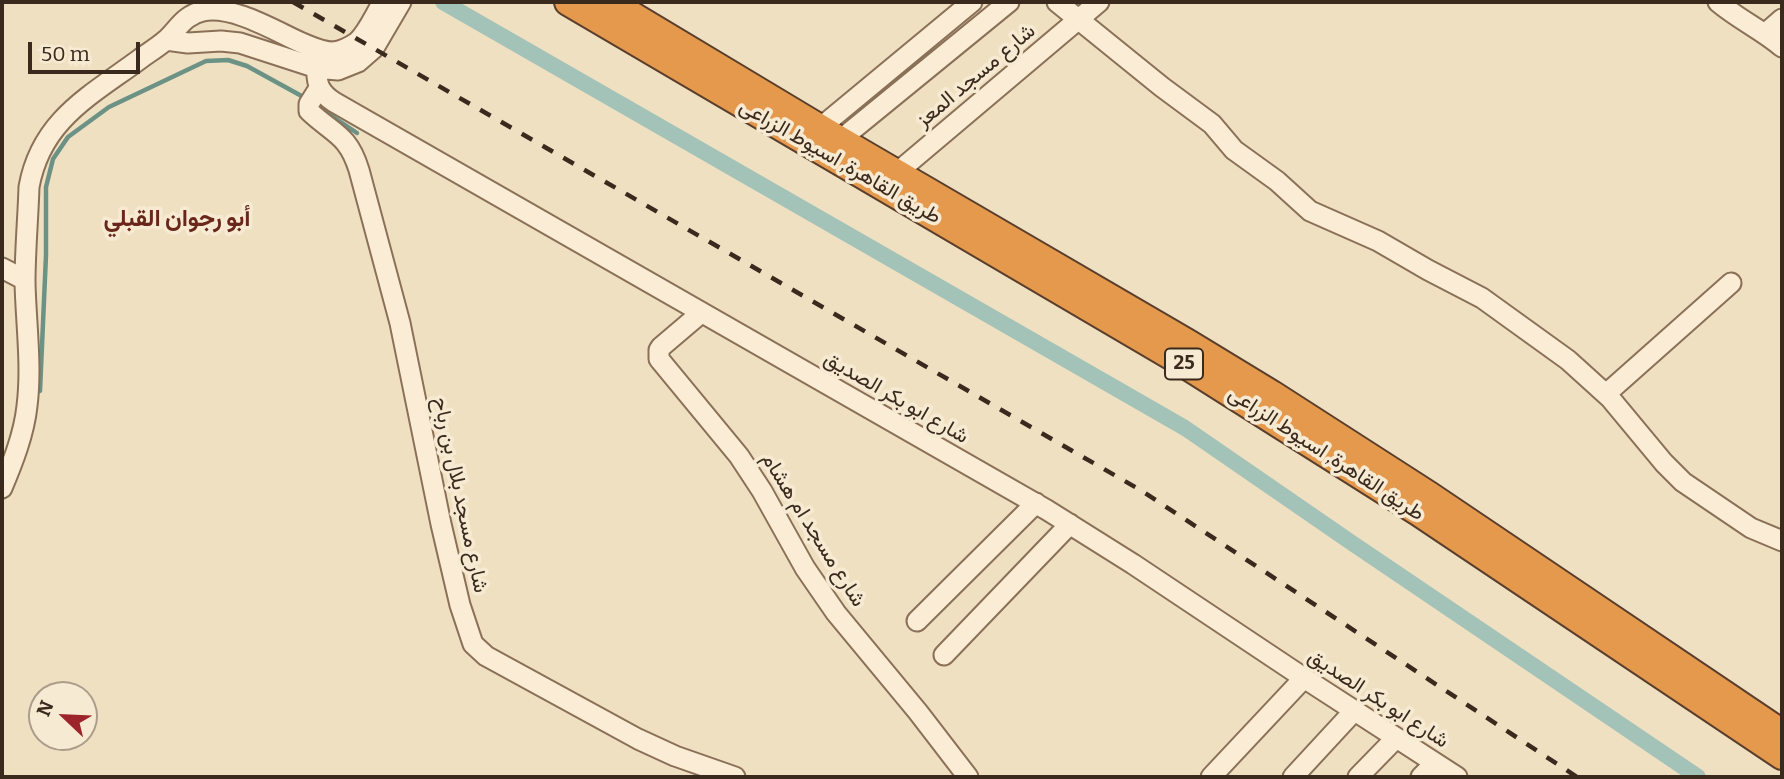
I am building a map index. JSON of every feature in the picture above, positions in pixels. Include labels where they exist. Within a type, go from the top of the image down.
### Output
[{"type":"highway","name":"طريق القاهرة, اسيوط الزراعى","points":[[568,2],[1188,342],[1267,403],[1782,733]]},
{"type":"highway","name":"طريق القاهرة, اسيوط الزراعى","points":[[627,6],[831,134],[889,179]]},
{"type":"highway","name":"طريق القاهرة, اسيوط الزراعى","points":[[1424,504],[1782,755]]},
{"type":"street","points":[[166,40],[188,43],[240,43],[317,68],[338,70],[358,62],[374,48],[374,33],[383,2]]},
{"type":"street","points":[[2,488],[20,437],[27,406],[25,280],[29,187],[45,140],[58,123],[74,108],[166,40],[181,22],[202,7],[239,15],[317,49],[332,52],[346,49],[374,33],[401,2]]},
{"type":"street","points":[[831,134],[972,2]]},
{"type":"street","points":[[831,134],[1009,2]]},
{"type":"street","points":[[1057,2],[1178,100],[1212,124],[1234,150],[1277,181],[1310,211],[1378,241],[1482,298],[1569,360],[1606,394],[1683,482],[1751,528],[1782,541]]},
{"type":"street","name":"شارع مسجد المعز","points":[[889,179],[1099,2]]},
{"type":"street","points":[[1719,2],[1782,47]]},
{"type":"street","points":[[1766,33],[1782,19]]},
{"type":"street","points":[[314,97],[317,68]]},
{"type":"street","name":"شارع ابو بكر الصديق","points":[[314,97],[326,96],[1035,503],[1457,777]]},
{"type":"street","name":"شارع مسجد بلال بن رباح","points":[[314,97],[309,111],[343,139],[356,159],[400,323],[441,524],[460,604],[473,644],[486,656],[638,739],[675,756],[735,777]]},
{"type":"street","points":[[2,268],[25,280]]},
{"type":"street","points":[[1606,394],[1731,283]]},
{"type":"street","name":"شارع مسجد ام هشام","points":[[701,313],[661,348],[659,359],[739,456],[805,568],[836,613],[968,777]]},
{"type":"street","points":[[917,621],[1035,503]]},
{"type":"street","points":[[944,655],[1070,524]]},
{"type":"street","points":[[1211,777],[1304,678]]},
{"type":"street","points":[[1293,777],[1354,711]]},
{"type":"street","points":[[1358,777],[1396,738]]},
{"type":"street","points":[[1420,777],[1435,763]]},
{"type":"waterway","points":[[443,2],[1185,428],[1698,777]]},
{"type":"waterway","points":[[40,391],[46,187],[53,159],[68,137],[109,107],[206,61],[228,60],[247,66],[307,99]]},
{"type":"waterway","points":[[314,104],[357,133]]},
{"type":"railway","points":[[293,2],[1142,491],[1577,777]]},
{"type":"district","name":"أبو رجوان القبلي","points":[[177,219]]}]
